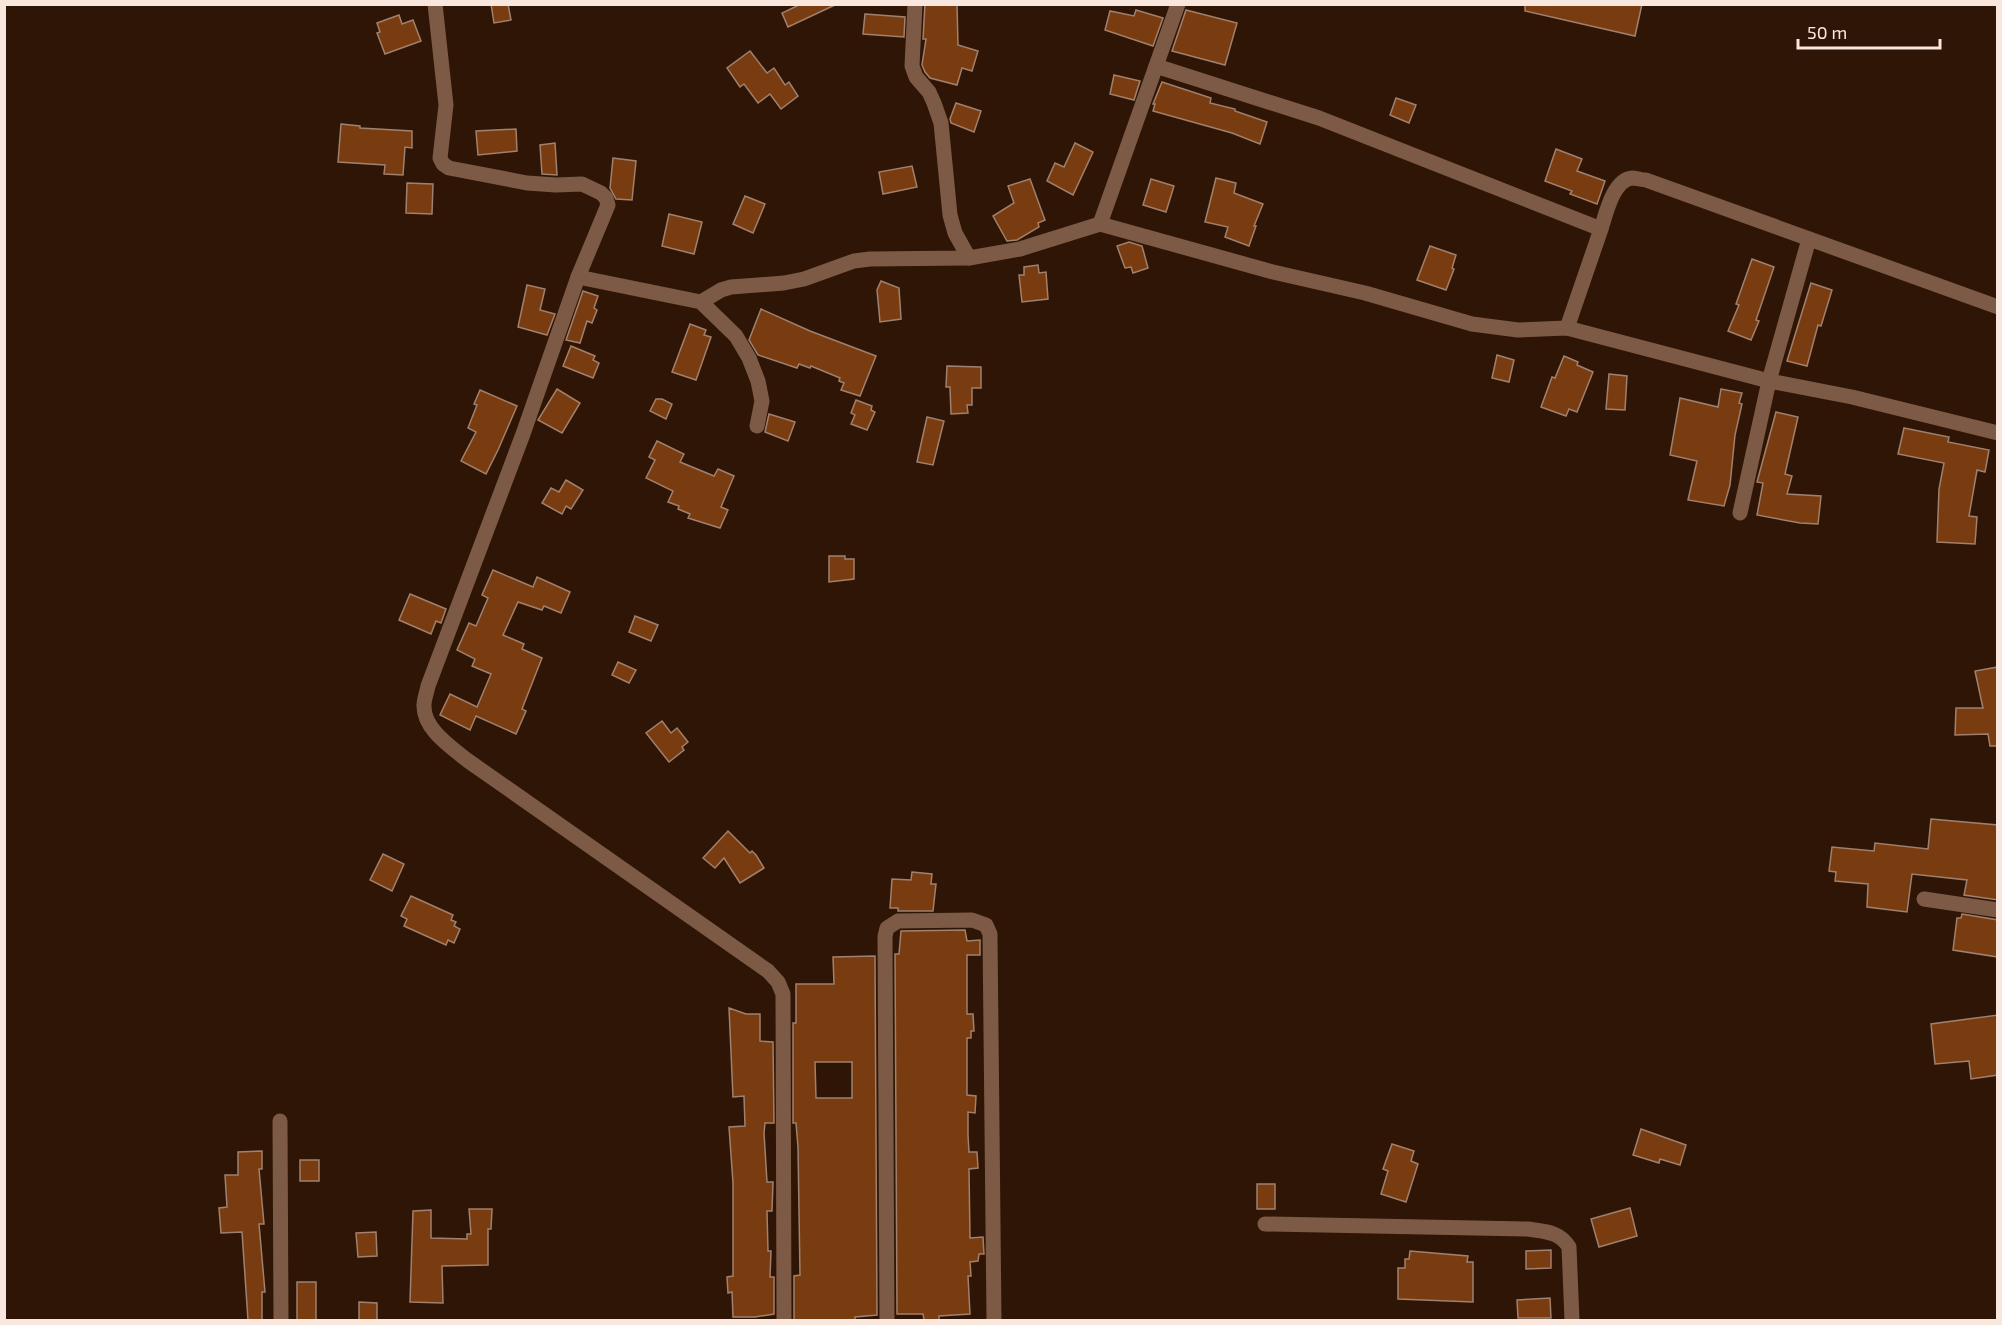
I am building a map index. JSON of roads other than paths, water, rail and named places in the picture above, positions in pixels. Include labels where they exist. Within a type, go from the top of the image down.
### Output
[{"type":"street","points":[[435,4],[446,105],[440,150],[443,164],[449,168],[527,183],[582,184],[601,193],[608,205],[578,277],[523,434],[428,686],[424,706],[426,718],[439,736],[467,760],[768,971],[778,982],[783,994],[784,1320]]},
{"type":"street","points":[[915,4],[912,66],[916,77],[929,92],[941,123],[950,215],[955,232],[969,258]]},
{"type":"street","points":[[1100,224],[1178,4]]},
{"type":"street","points":[[1156,66],[1318,118],[1601,229]]},
{"type":"street","points":[[1567,328],[1611,198],[1620,183],[1631,178],[1646,180],[1998,307]]},
{"type":"street","points":[[701,302],[731,287],[794,281],[854,261],[969,258],[1020,249],[1100,224],[1273,272],[1365,293],[1472,324],[1518,330],[1567,328],[1769,381],[1852,397],[1998,433]]},
{"type":"street","points":[[1740,513],[1769,381],[1809,239]]},
{"type":"street","points":[[578,277],[701,302],[736,336],[749,358],[758,381],[762,401],[757,426]]},
{"type":"street","points":[[1924,899],[1998,910]]},
{"type":"street","points":[[887,1320],[885,936],[887,928],[898,921],[972,920],[986,925],[990,934],[994,1320]]},
{"type":"street","points":[[280,1120],[281,1320]]},
{"type":"street","points":[[1265,1224],[1528,1229],[1555,1234],[1564,1238],[1569,1246],[1572,1320]]}]
